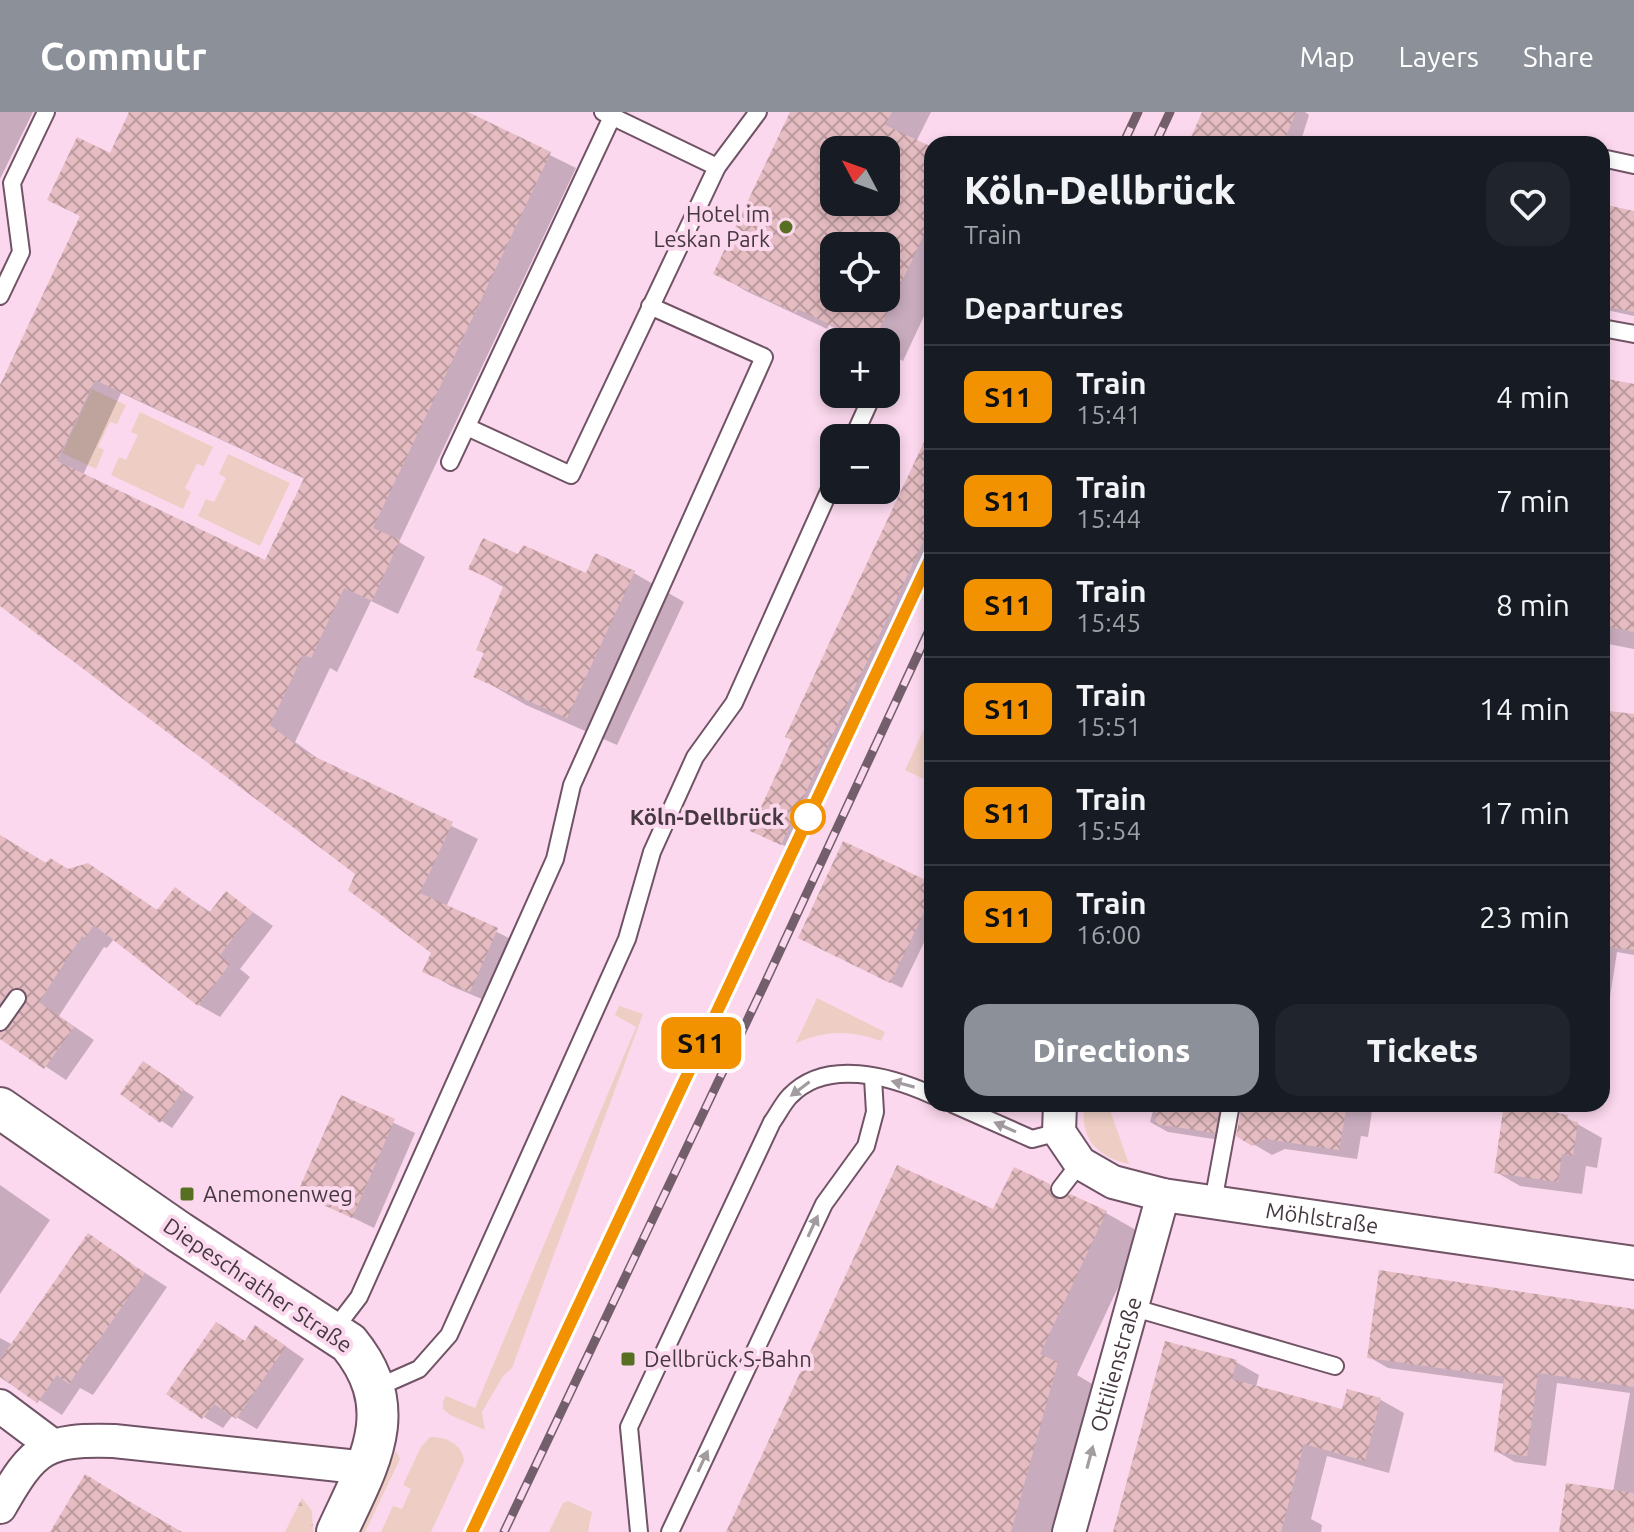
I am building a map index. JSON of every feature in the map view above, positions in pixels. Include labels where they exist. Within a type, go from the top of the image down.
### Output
[{"type":"street","name":"Diepeschrather Straße","points":[[0,1108],[179,1232],[349,1343],[366,1364],[376,1388],[379,1422],[367,1468],[337,1532]]},
{"type":"street","name":"Möhlstraße","points":[[1059,1118],[1080,1163],[1113,1182],[1163,1195],[1634,1263]]},
{"type":"street","name":"Ottilienstraße","points":[[1069,1532],[1163,1195]]},
{"type":"street","points":[[0,1406],[52,1445]]},
{"type":"street","points":[[0,1507],[19,1473],[34,1456],[52,1445],[75,1440],[114,1441],[367,1468]]},
{"type":"lane","points":[[0,296],[21,252],[12,183],[46,112]]},
{"type":"lane","points":[[467,427],[571,475],[717,167],[758,112]]},
{"type":"lane","points":[[450,462],[607,114],[717,167]]},
{"type":"lane","points":[[1610,160],[1634,165]]},
{"type":"lane","points":[[332,1332],[359,1297],[555,859],[572,785],[764,357],[650,306]]},
{"type":"lane","points":[[1610,330],[1634,334]]},
{"type":"lane","points":[[376,1388],[419,1369],[449,1335],[627,939],[652,852],[670,812],[695,757],[734,703],[823,504]]},
{"type":"lane","points":[[0,1022],[17,998]]},
{"type":"lane","points":[[638,1527],[629,1427],[772,1122],[790,1096],[815,1078],[844,1072],[907,1084],[924,1091]]},
{"type":"lane","points":[[670,1532],[824,1204],[866,1146],[875,1112],[873,1078]]},
{"type":"lane","points":[[971,1112],[1032,1139],[1059,1118]]},
{"type":"lane","points":[[1213,1202],[1230,1112]]},
{"type":"lane","points":[[1060,1189],[1080,1163]]},
{"type":"lane","points":[[1131,1307],[1335,1366]]},
{"type":"green space","points":[[92,389],[126,405],[117,424],[110,422],[98,447],[104,450],[96,469],[62,453]]},
{"type":"green space","points":[[140,412],[213,447],[204,466],[197,464],[185,488],[191,492],[183,509],[111,475],[119,457],[126,460],[138,435],[131,432]]},
{"type":"green space","points":[[228,454],[290,483],[260,546],[198,516],[206,499],[214,502],[226,478],[219,474]]},
{"type":"green space","points":[[924,729],[924,779],[905,770]]},
{"type":"green space","points":[[817,998],[885,1032],[881,1041],[838,1033],[796,1043]]},
{"type":"green space","points":[[619,1006],[643,1014],[512,1368],[503,1376],[482,1412],[485,1430],[450,1415],[443,1409],[443,1401],[446,1396],[475,1408],[636,1027],[615,1015]]},
{"type":"green space","points":[[1084,1112],[1111,1112],[1129,1164],[1108,1157],[1093,1144]]},
{"type":"green space","points":[[430,1437],[453,1443],[461,1450],[464,1461],[431,1532],[381,1532],[393,1506],[402,1509],[411,1489],[403,1485],[421,1447]]},
{"type":"green space","points":[[396,1451],[400,1459],[365,1532],[357,1532]]},
{"type":"green space","points":[[302,1498],[312,1511],[313,1532],[285,1532]]},
{"type":"green space","points":[[568,1501],[592,1512],[588,1532],[549,1532],[563,1503]]},
{"type":"building","points":[[129,112],[468,112],[551,152],[373,528],[400,540],[372,601],[344,588],[311,658],[303,655],[270,725],[307,753],[453,822],[420,893],[498,928],[470,992],[422,972],[431,953],[348,890],[355,874],[0,606],[0,385],[80,216],[47,200],[77,137],[110,153]],"holes":[[[95,380],[304,478],[265,560],[57,461]]]},
{"type":"building","name":"Hotel im Leskan Park","points":[[790,112],[892,112],[885,125],[924,143],[924,235],[900,285],[900,232],[820,232],[820,312],[887,312],[880,328],[837,328],[798,309],[796,313],[713,274]]},
{"type":"building","points":[[1202,112],[1296,112],[1286,136],[1192,136]]},
{"type":"building","points":[[1610,206],[1634,211],[1634,312],[1610,308]]},
{"type":"building","points":[[1610,380],[1634,384],[1634,632],[1610,627]]},
{"type":"building","points":[[924,442],[924,540],[781,845],[750,831],[792,740],[785,737],[895,504],[900,504],[900,493]]},
{"type":"building","points":[[483,538],[518,554],[523,545],[586,573],[595,553],[635,571],[567,718],[473,677],[484,653],[476,650],[504,585],[468,569]]},
{"type":"building","points":[[1610,711],[1634,714],[1634,950],[1610,947]]},
{"type":"building","points":[[0,835],[46,863],[50,858],[68,869],[88,863],[157,910],[175,887],[209,913],[226,891],[253,912],[220,955],[230,964],[198,1006],[94,925],[85,938],[82,936],[39,1002],[74,1027],[44,1069],[0,1039],[0,1033],[9,1028],[28,998],[24,990],[17,987],[9,991],[0,1003]]},
{"type":"building","points":[[843,841],[924,879],[924,913],[890,983],[798,938]]},
{"type":"building","points":[[143,1061],[184,1089],[160,1123],[120,1094]]},
{"type":"building","points":[[341,1095],[395,1119],[352,1218],[297,1193]]},
{"type":"building","points":[[1156,1112],[1219,1112],[1215,1133],[1155,1124]]},
{"type":"building","points":[[1240,1112],[1346,1112],[1339,1150],[1265,1139],[1252,1146],[1236,1136]]},
{"type":"building","points":[[1503,1112],[1552,1112],[1568,1115],[1567,1120],[1578,1122],[1573,1156],[1562,1154],[1558,1182],[1494,1173]]},
{"type":"building","points":[[897,1165],[993,1209],[1014,1167],[1050,1184],[1054,1198],[1063,1199],[1070,1194],[1107,1211],[1040,1354],[1058,1362],[1011,1532],[726,1532]]},
{"type":"building","points":[[88,1233],[145,1273],[69,1384],[57,1375],[37,1403],[0,1377],[0,1360]]},
{"type":"building","points":[[1379,1270],[1634,1309],[1634,1387],[1538,1373],[1527,1456],[1494,1452],[1504,1377],[1367,1358]]},
{"type":"building","points":[[216,1322],[245,1341],[255,1325],[286,1346],[236,1419],[214,1404],[202,1419],[166,1394]]},
{"type":"building","points":[[1165,1341],[1237,1360],[1232,1379],[1342,1409],[1347,1389],[1381,1398],[1365,1461],[1304,1444],[1281,1532],[1113,1532]]},
{"type":"building","points":[[85,1474],[127,1500],[182,1532],[50,1532]]},
{"type":"building","points":[[1566,1483],[1634,1493],[1634,1532],[1559,1532]]},
{"type":"railway","points":[[1127,136],[1138,112]]},
{"type":"railway","points":[[1159,136],[1170,112]]},
{"type":"railway","points":[[472,1532],[924,572]]},
{"type":"railway","points":[[504,1532],[924,641]]},
{"type":"train","name":"S11","points":[[472,1532],[924,572]]},
{"type":"place","name":"Hotel im Leskan Park","points":[[786,227]]},
{"type":"place","name":"Köln-Dellbrück","points":[[808,817]]},
{"type":"place","name":"Anemonenweg","points":[[187,1194]]},
{"type":"place","name":"Dellbrück S-Bahn","points":[[628,1359]]}]
